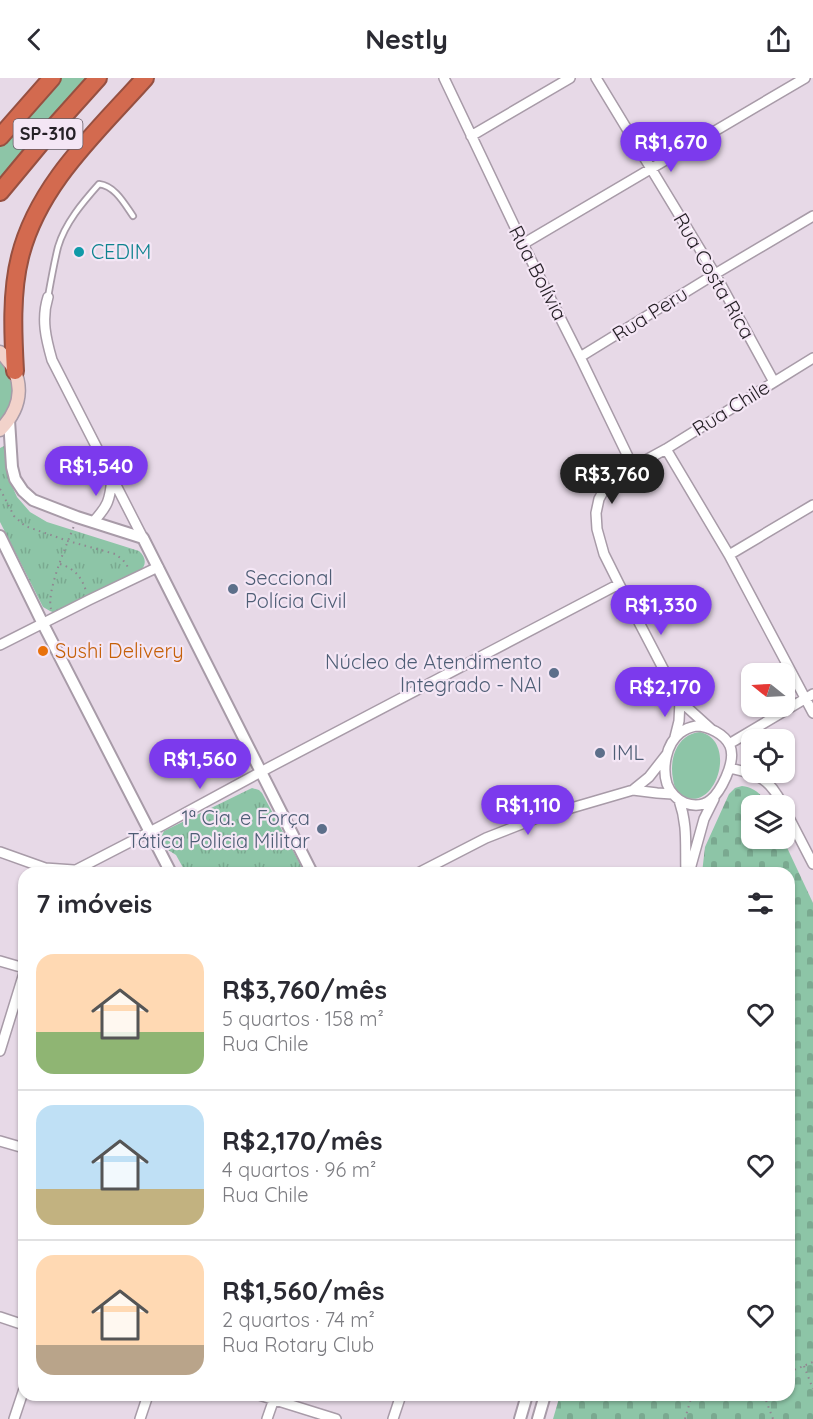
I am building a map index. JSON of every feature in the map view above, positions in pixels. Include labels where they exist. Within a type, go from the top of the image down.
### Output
[{"type":"highway","name":"SP-310","points":[[0,137],[52,78]]},
{"type":"highway","name":"SP-310","points":[[0,192],[98,78]]},
{"type":"highway","points":[[15,371],[13,334],[16,285],[20,257],[28,232],[47,192],[65,168],[145,78]]},
{"type":"main road","points":[[0,352],[8,359],[15,371],[19,396],[16,409],[0,430]]},
{"type":"street","name":"Rua Bolívia","points":[[444,78],[633,467]]},
{"type":"street","points":[[471,136],[570,78]]},
{"type":"street","name":"Rua Costa Rica","points":[[596,78],[715,274],[774,382]]},
{"type":"street","points":[[523,244],[805,78]]},
{"type":"street","name":"Rua Peru","points":[[580,357],[813,216]]},
{"type":"street","points":[[48,297],[44,324],[51,360],[309,867]]},
{"type":"street","name":"Rua Chile","points":[[680,701],[604,554],[597,529],[596,513],[599,499],[613,478],[666,449],[813,358]]},
{"type":"street","points":[[9,420],[15,479],[33,500],[142,538]]},
{"type":"street","points":[[666,449],[809,696],[813,713]]},
{"type":"street","points":[[93,522],[110,500],[112,478]]},
{"type":"street","points":[[729,555],[813,505]]},
{"type":"street","points":[[0,536],[168,867]]},
{"type":"street","points":[[0,645],[158,567]]},
{"type":"street","points":[[80,867],[618,584]]},
{"type":"street","points":[[729,744],[809,696]]},
{"type":"street","points":[[680,701],[729,744],[731,749],[730,768],[722,788],[704,819],[690,867]]},
{"type":"street","points":[[675,738],[680,701]]},
{"type":"street","points":[[430,867],[486,838],[537,818],[633,790],[649,777],[680,732],[696,726],[711,729]]},
{"type":"street","points":[[667,754],[667,784],[684,814],[688,867]]},
{"type":"street","points":[[730,768],[760,777],[770,784],[777,795]]},
{"type":"street","points":[[633,790],[675,797],[687,804],[697,805],[714,799]]},
{"type":"street","points":[[795,828],[813,864]]},
{"type":"street","points":[[0,852],[38,867]]},
{"type":"street","points":[[0,961],[18,968]]},
{"type":"street","points":[[0,1051],[18,991]]},
{"type":"street","points":[[0,1141],[18,1146]]},
{"type":"street","points":[[0,1317],[18,1323]]},
{"type":"street","points":[[14,1419],[20,1401]]},
{"type":"street","points":[[140,1419],[146,1401]]},
{"type":"street","points":[[267,1419],[273,1401]]},
{"type":"street","points":[[285,1401],[336,1419]]},
{"type":"street","points":[[393,1419],[399,1401]]},
{"type":"street","points":[[520,1419],[525,1401]]},
{"type":"street","points":[[538,1419],[544,1401]]},
{"type":"lane","points":[[48,297],[59,245],[82,202],[99,184],[106,185],[120,197],[133,216]]},
{"type":"path","points":[[0,489],[14,516],[25,526],[115,554],[123,560],[135,577]]},
{"type":"path","points":[[54,618],[50,604],[51,591],[77,517]]},
{"type":"path","points":[[60,564],[76,572],[89,600]]},
{"type":"path","points":[[795,1370],[813,1362]]},
{"type":"path","points":[[804,1366],[813,1389]]},
{"type":"path","points":[[685,1419],[690,1401]]},
{"type":"path","points":[[766,1401],[773,1419]]},
{"type":"green space","points":[[60,78],[88,78],[0,179],[0,147]]},
{"type":"green space","points":[[0,359],[10,374],[14,388],[8,412],[0,422]]},
{"type":"green space","points":[[6,445],[9,479],[17,497],[30,512],[47,522],[139,551],[145,561],[142,569],[55,613],[43,607],[0,522],[0,448]]},
{"type":"green space","points":[[700,732],[712,738],[718,748],[720,760],[713,785],[706,794],[696,799],[685,797],[676,790],[672,764],[680,742]]},
{"type":"green space","points":[[742,786],[760,795],[741,795],[741,849],[788,849],[813,903],[813,1419],[553,1419],[558,1401],[795,1401],[795,867],[703,867],[705,847],[729,794],[735,788]]},
{"type":"green space","points":[[252,788],[262,793],[302,867],[183,867],[176,855],[165,848],[161,838],[164,831]]},
{"type":"place","name":"CEDIM","points":[[79,252]]},
{"type":"place","name":"Seccional Polícia Civil","points":[[233,589]]},
{"type":"place","name":"Sushi Delivery","points":[[43,651]]},
{"type":"place","name":"Núcleo de Atendimento Integrado - NAI","points":[[554,673]]},
{"type":"place","name":"IML","points":[[600,753]]},
{"type":"place","name":"1ª Cia. e Força Tática Policia Militar","points":[[322,829]]}]
